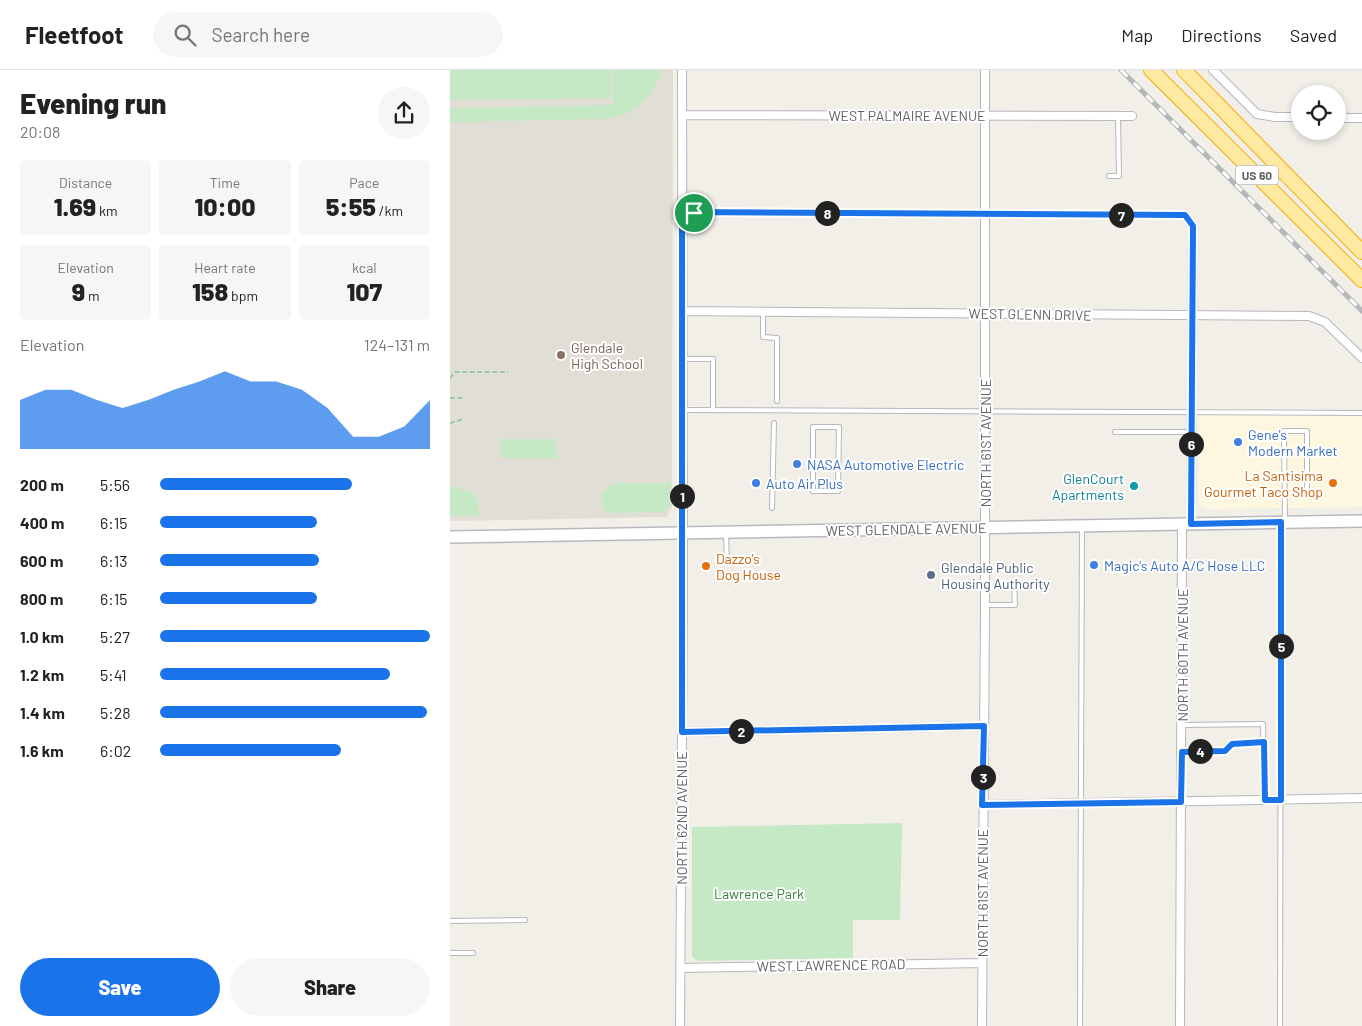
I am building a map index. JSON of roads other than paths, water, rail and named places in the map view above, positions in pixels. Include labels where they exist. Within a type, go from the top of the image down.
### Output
[{"type":"highway","name":"US 60","points":[[1151,70],[1362,280]]},
{"type":"highway","name":"US 60","points":[[1184,70],[1362,252]]},
{"type":"main road","name":"WEST GLENDALE AVENUE","points":[[450,537],[1362,521]]},
{"type":"street","name":"NORTH 62ND AVENUE","points":[[680,1026],[682,70]]},
{"type":"street","name":"NORTH 61ST AVENUE","points":[[982,1026],[982,805],[985,605],[985,70]]},
{"type":"street","points":[[1213,70],[1252,109],[1265,116],[1291,117]]},
{"type":"street","name":"WEST PALMAIRE AVENUE","points":[[682,115],[1132,116]]},
{"type":"street","points":[[1346,118],[1362,118]]},
{"type":"street","name":"NORTH 60TH AVENUE","points":[[1180,1026],[1181,802],[1186,524],[1192,432],[1193,226],[1185,215]]},
{"type":"street","name":"WEST GLENN DRIVE","points":[[682,312],[1309,316],[1325,322],[1362,358]]},
{"type":"street","points":[[682,732],[984,726]]},
{"type":"street","points":[[982,805],[1362,798]]},
{"type":"street","name":"WEST LAWRENCE ROAD","points":[[680,968],[982,963]]},
{"type":"lane","points":[[1109,176],[1119,176],[1118,116]]},
{"type":"lane","name":"NORTH 60TH AVENUE","points":[[682,212],[1185,215]]},
{"type":"lane","points":[[763,312],[763,338],[777,338],[777,401]]},
{"type":"lane","points":[[682,358],[713,359],[713,410]]},
{"type":"lane","points":[[682,410],[1362,414]]},
{"type":"lane","points":[[772,508],[774,423]]},
{"type":"lane","points":[[813,427],[839,427],[838,491],[813,490],[813,427]]},
{"type":"lane","points":[[1280,1026],[1284,431],[1307,431],[1307,490]]},
{"type":"lane","points":[[1115,432],[1192,432]]},
{"type":"lane","points":[[1080,1026],[1082,526]]},
{"type":"lane","points":[[726,532],[727,562]]},
{"type":"lane","points":[[985,605],[1014,605],[1014,583]]},
{"type":"lane","points":[[1182,725],[1264,724],[1265,800]]},
{"type":"lane","points":[[1182,752],[1225,751],[1232,744],[1264,742]]},
{"type":"lane","points":[[450,921],[525,920]]},
{"type":"lane","points":[[450,953],[473,953]]},
{"type":"railway","points":[[1121,70],[1362,311]]},
{"type":"place","name":"Glendale High School","points":[[561,355]]},
{"type":"place","name":"Gene's Modern Market","points":[[1238,442]]},
{"type":"place","name":"NASA Automotive Electric","points":[[797,464]]},
{"type":"place","name":"Auto Air Plus","points":[[756,483]]},
{"type":"place","name":"La Santisima Gourmet Taco Shop","points":[[1333,483]]},
{"type":"place","name":"GlenCourt Apartments","points":[[1134,486]]},
{"type":"place","name":"Magic's Auto A/C Hose LLC","points":[[1094,565]]},
{"type":"place","name":"Dazzo's Dog House","points":[[706,566]]},
{"type":"place","name":"Glendale Public Housing Authority","points":[[931,575]]},
{"type":"park label","name":"Lawrence Park","points":[[759,893]]}]
